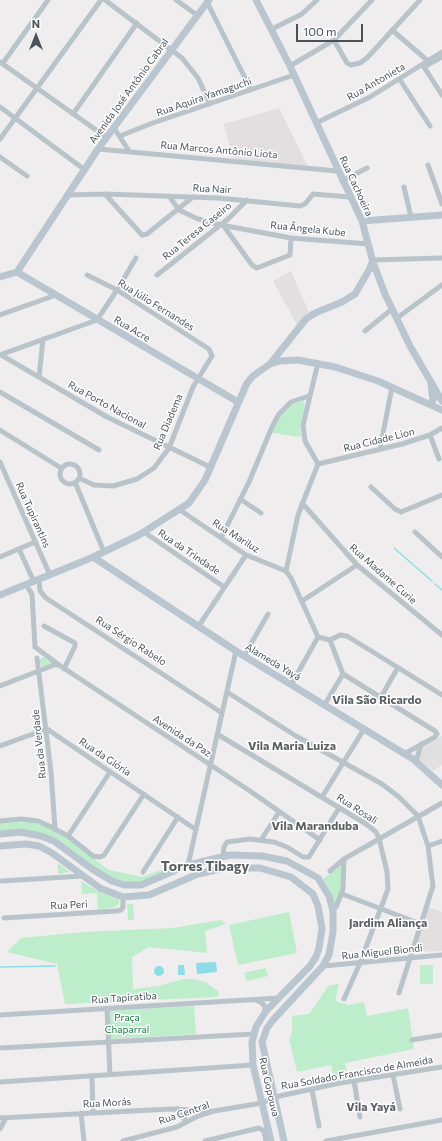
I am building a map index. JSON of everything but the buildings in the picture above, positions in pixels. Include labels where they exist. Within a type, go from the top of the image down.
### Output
[{"type":"main road","name":"Rua Cachoeira","points":[[256,0],[290,66],[349,197],[362,221],[373,260],[392,309],[442,401]]},
{"type":"main road","name":"Avenida José Antônio Cabral","points":[[17,272],[98,148],[208,1]]},
{"type":"main road","points":[[362,221],[442,215]]},
{"type":"main road","points":[[0,595],[104,552],[144,532],[180,510],[197,492],[210,467],[247,383],[253,376],[270,364],[306,319],[315,313],[342,302],[355,294],[373,260]]},
{"type":"main road","points":[[0,277],[17,272]]},
{"type":"main road","name":"Rua Acre","points":[[17,272],[197,380],[238,402]]},
{"type":"main road","points":[[285,361],[283,356],[288,342]]},
{"type":"main road","points":[[270,364],[285,361],[318,363],[354,373],[392,387],[442,410]]},
{"type":"main road","name":"Rua Cachoeira","points":[[431,383],[433,400],[431,406]]},
{"type":"main road","name":"Alameda Yayá","points":[[93,557],[198,627],[404,754],[416,762],[442,785]]},
{"type":"main road","points":[[0,834],[20,832],[41,836],[54,841],[92,869],[112,881],[124,885],[141,885],[188,866],[224,856],[262,856],[287,861],[318,878],[329,896],[333,911],[331,945],[324,966],[273,1020],[263,1037],[262,1042],[284,1141]]},
{"type":"main road","points":[[0,846],[26,844],[38,846],[52,853],[100,888],[123,897]]},
{"type":"main road","points":[[188,866],[195,875]]},
{"type":"main road","points":[[186,878],[188,866]]},
{"type":"main road","name":"Rua Gopouva","points":[[123,897],[149,895],[186,878],[225,868],[260,868],[291,877],[313,894],[321,919],[319,948],[310,966],[266,1011],[257,1023],[253,1034],[251,1051],[253,1065],[271,1141]]},
{"type":"street","points":[[48,0],[1,62],[106,137]]},
{"type":"street","points":[[0,139],[101,0]]},
{"type":"street","points":[[105,0],[172,49],[191,68],[210,104]]},
{"type":"street","points":[[176,0],[197,15]]},
{"type":"street","points":[[272,30],[302,14],[311,2],[317,0]]},
{"type":"street","points":[[290,66],[334,40],[372,0]]},
{"type":"street","points":[[334,40],[345,60],[349,64],[354,65],[367,58],[420,0]]},
{"type":"street","points":[[208,1],[251,90]]},
{"type":"street","points":[[73,114],[137,23]]},
{"type":"street","points":[[392,30],[428,61]]},
{"type":"street","name":"Rua Antonieta","points":[[316,124],[400,80],[442,52]]},
{"type":"street","points":[[442,57],[424,67],[442,95]]},
{"type":"street","name":"Rua Aquira Yamaguchi","points":[[120,136],[294,75]]},
{"type":"street","points":[[400,80],[430,126]]},
{"type":"street","points":[[0,107],[85,170]]},
{"type":"street","points":[[114,128],[129,151]]},
{"type":"street","name":"Rua Marcos Antônio Liota","points":[[98,148],[337,171]]},
{"type":"street","points":[[0,157],[27,176]]},
{"type":"street","points":[[428,165],[442,204]]},
{"type":"street","points":[[342,181],[367,168]]},
{"type":"street","points":[[404,187],[411,217]]},
{"type":"street","points":[[105,194],[142,235],[147,234],[179,210],[193,197]]},
{"type":"street","name":"Rua Nair","points":[[68,195],[105,194],[193,197],[247,200],[300,206],[305,204],[310,195],[316,194],[349,197]]},
{"type":"street","points":[[169,196],[179,210]]},
{"type":"street","name":"Rua Teresa Caseiro","points":[[157,275],[222,225],[247,200]]},
{"type":"street","name":"Rua Ângela Kube","points":[[179,210],[198,219],[291,238],[369,244]]},
{"type":"street","points":[[222,225],[252,265],[257,268],[290,255],[291,238]]},
{"type":"street","points":[[0,355],[97,320],[136,258]]},
{"type":"street","points":[[373,260],[442,258]]},
{"type":"street","name":"Rua Júlio Fernandes","points":[[87,275],[117,290],[209,349],[212,354]]},
{"type":"street","points":[[397,318],[442,285]]},
{"type":"street","points":[[0,315],[56,295]]},
{"type":"street","points":[[365,330],[392,309]]},
{"type":"street","points":[[39,377],[43,339]]},
{"type":"street","name":"Rua Diadema","points":[[77,480],[94,485],[113,486],[137,479],[154,468],[169,448],[197,380],[211,359],[212,354]]},
{"type":"street","name":"Rua Porto Nacional","points":[[0,355],[107,417],[210,467]]},
{"type":"street","points":[[318,363],[303,425],[303,434],[308,447],[318,464],[302,503],[286,571],[302,601],[318,637]]},
{"type":"street","points":[[380,449],[392,387]]},
{"type":"street","points":[[0,392],[99,450]]},
{"type":"street","points":[[221,538],[279,414],[291,402],[310,396]]},
{"type":"street","name":"Rua Cidade Lion","points":[[318,464],[430,435],[442,428]]},
{"type":"street","points":[[0,430],[61,468]]},
{"type":"street","points":[[430,435],[439,459]]},
{"type":"street","name":"Rua Tupirantins","points":[[0,462],[2,474],[50,575]]},
{"type":"street","points":[[77,480],[68,484],[62,481],[59,475],[61,468],[66,464],[73,464],[80,472],[77,480],[104,552]]},
{"type":"street","points":[[372,487],[395,509],[401,512],[442,495]]},
{"type":"street","points":[[240,500],[261,513]]},
{"type":"street","name":"Rua Madame Curie","points":[[302,503],[357,565],[442,635]]},
{"type":"street","name":"Rua Mariluz","points":[[180,510],[246,555],[286,571]]},
{"type":"street","name":"Rua da Trindade","points":[[144,532],[224,587]]},
{"type":"street","points":[[415,532],[442,557]]},
{"type":"street","points":[[1,555],[34,542]]},
{"type":"street","points":[[19,549],[37,581],[40,591],[32,594],[26,585]]},
{"type":"street","points":[[198,627],[246,555]]},
{"type":"street","points":[[302,601],[357,565]]},
{"type":"street","name":"Rua Sérgio Rabelo","points":[[40,591],[46,598],[222,713]]},
{"type":"street","name":"Avenida da Paz","points":[[32,594],[35,647],[59,665],[320,840]]},
{"type":"street","points":[[244,656],[268,614]]},
{"type":"street","points":[[44,626],[75,643],[75,646],[64,668]]},
{"type":"street","points":[[318,637],[330,640],[336,636],[347,636],[397,669],[442,695]]},
{"type":"street","points":[[291,685],[318,637]]},
{"type":"street","points":[[330,640],[343,674],[435,731],[437,734],[435,737],[404,754]]},
{"type":"street","points":[[188,866],[209,765],[236,651]]},
{"type":"street","name":"Rua da Verdade","points":[[37,658],[47,729],[55,828]]},
{"type":"street","points":[[0,686],[54,665],[59,665]]},
{"type":"street","points":[[381,697],[397,669]]},
{"type":"street","points":[[325,704],[343,674]]},
{"type":"street","points":[[227,692],[344,764],[382,784],[399,797],[418,816],[428,846],[433,886],[399,993]]},
{"type":"street","points":[[0,746],[47,729]]},
{"type":"street","name":"Rua da Glória","points":[[47,729],[195,829]]},
{"type":"street","points":[[322,797],[344,764],[364,729]]},
{"type":"street","name":"Rua Rosali","points":[[217,734],[372,827],[379,838],[387,872],[388,884],[381,909],[344,999]]},
{"type":"street","points":[[416,762],[421,744]]},
{"type":"street","points":[[68,836],[110,772]]},
{"type":"street","points":[[0,821],[31,820],[55,828],[68,836],[93,856],[100,858],[144,794]]},
{"type":"street","points":[[330,870],[344,859],[379,838],[442,803]]},
{"type":"street","points":[[224,856],[225,844],[230,841],[250,839],[261,840],[286,847],[306,858],[312,854],[339,808]]},
{"type":"street","points":[[261,840],[279,812]]},
{"type":"street","points":[[143,872],[178,817]]},
{"type":"street","points":[[428,846],[442,841]]},
{"type":"street","points":[[336,907],[342,894],[344,882],[344,859]]},
{"type":"street","points":[[67,877],[72,872],[70,867]]},
{"type":"street","points":[[2,881],[82,876]]},
{"type":"street","points":[[342,894],[421,924]]},
{"type":"street","name":"Rua Peri","points":[[4,918],[116,911],[121,910],[123,907],[123,897]]},
{"type":"street","name":"Rua Miguel Biondi","points":[[324,966],[442,955]]},
{"type":"street","name":"Rua Tapiratiba","points":[[0,1015],[279,998]]},
{"type":"street","points":[[250,999],[259,1001],[266,1011]]},
{"type":"street","points":[[107,1008],[110,1075]]},
{"type":"street","points":[[0,1048],[253,1034]]},
{"type":"street","points":[[412,1040],[442,1035]]},
{"type":"street","points":[[0,1082],[253,1065]]},
{"type":"street","name":"Rua Soldado Francisco de Almeida","points":[[275,1097],[354,1081],[442,1067]]},
{"type":"street","points":[[393,1075],[400,1109]]},
{"type":"street","points":[[92,1076],[93,1112]]},
{"type":"street","points":[[354,1081],[360,1117]]},
{"type":"street","points":[[312,1090],[319,1126]]},
{"type":"street","name":"Rua Central","points":[[123,1141],[177,1126],[214,1111],[262,1104],[275,1097]]},
{"type":"street","points":[[178,1109],[184,1115],[186,1122]]},
{"type":"street","name":"Rua Morás","points":[[0,1118],[93,1112],[178,1109],[214,1111]]},
{"type":"street","points":[[81,1113],[84,1141]]},
{"type":"street","points":[[0,1129],[6,1118]]},
{"type":"street","points":[[326,1141],[442,1120]]},
{"type":"street","points":[[205,1141],[259,1128],[264,1131],[266,1141]]},
{"type":"shaded area","points":[[279,108],[310,171],[234,163],[224,124]]},
{"type":"shaded area","points":[[291,271],[309,312],[297,325],[273,281]]},
{"type":"shaded area","points":[[442,736],[442,765],[433,771],[419,760],[423,746]]},
{"type":"shaded area","points":[[429,907],[442,912],[442,951],[416,952],[414,950]]},
{"type":"green space","points":[[303,401],[305,404],[300,427],[301,437],[272,433],[280,417],[291,405]]},
{"type":"green space","points":[[43,657],[53,662],[52,664],[42,667],[39,660]]},
{"type":"green space","points":[[32,822],[60,833],[109,870],[143,877],[168,867],[173,871],[141,884],[112,880],[41,835],[0,834],[0,823]]},
{"type":"green space","points":[[58,863],[69,871],[69,872],[58,874]]},
{"type":"green space","points":[[343,864],[341,892],[333,906],[330,890],[323,879]]},
{"type":"green space","points":[[81,881],[96,890],[119,899],[119,904],[113,908],[98,909],[97,893],[82,894]]},
{"type":"green space","points":[[127,904],[133,904],[134,920],[128,920]]},
{"type":"green space","points":[[289,912],[297,953],[238,965],[229,925]]},
{"type":"green space","points":[[221,920],[226,924],[205,931],[207,953],[149,947],[132,957],[133,989],[159,986],[183,979],[194,979],[205,982],[219,992],[217,997],[65,1004],[57,964],[7,952],[21,938],[84,932],[173,928]]},
{"type":"green space","points":[[420,965],[433,965],[433,984],[420,984]]},
{"type":"green space","points":[[266,968],[268,976],[247,981],[244,973]]},
{"type":"green space","points":[[339,984],[335,1001],[348,1005],[364,1002],[367,1016],[408,1008],[414,1049],[345,1063],[348,1079],[334,1081],[331,1065],[297,1072],[289,1039],[292,1032],[292,1016],[309,1014],[329,985]]},
{"type":"green space","name":"Praça Chaparral","points":[[194,1006],[196,1034],[110,1039],[109,1011]]},
{"type":"water","points":[[216,962],[217,972],[197,974],[196,963]]},
{"type":"water","points":[[178,965],[184,965],[185,975],[178,975]]},
{"type":"water","points":[[157,966],[161,966],[163,967],[163,975],[157,976],[154,973],[154,969]]},
{"type":"waterway","points":[[394,548],[432,581]]},
{"type":"waterway","points":[[435,584],[442,590]]},
{"type":"waterway","points":[[0,967],[55,966]]},
{"type":"district","name":"Vila São Ricardo","points":[[377,700]]},
{"type":"district","name":"Vila Maria Luiza","points":[[292,746]]},
{"type":"district","name":"Vila Maranduba","points":[[315,826]]},
{"type":"district","name":"Torres Tibagy","points":[[205,866]]},
{"type":"district","name":"Jardim Aliança","points":[[388,923]]},
{"type":"district","name":"Vila Yayá","points":[[371,1107]]}]
